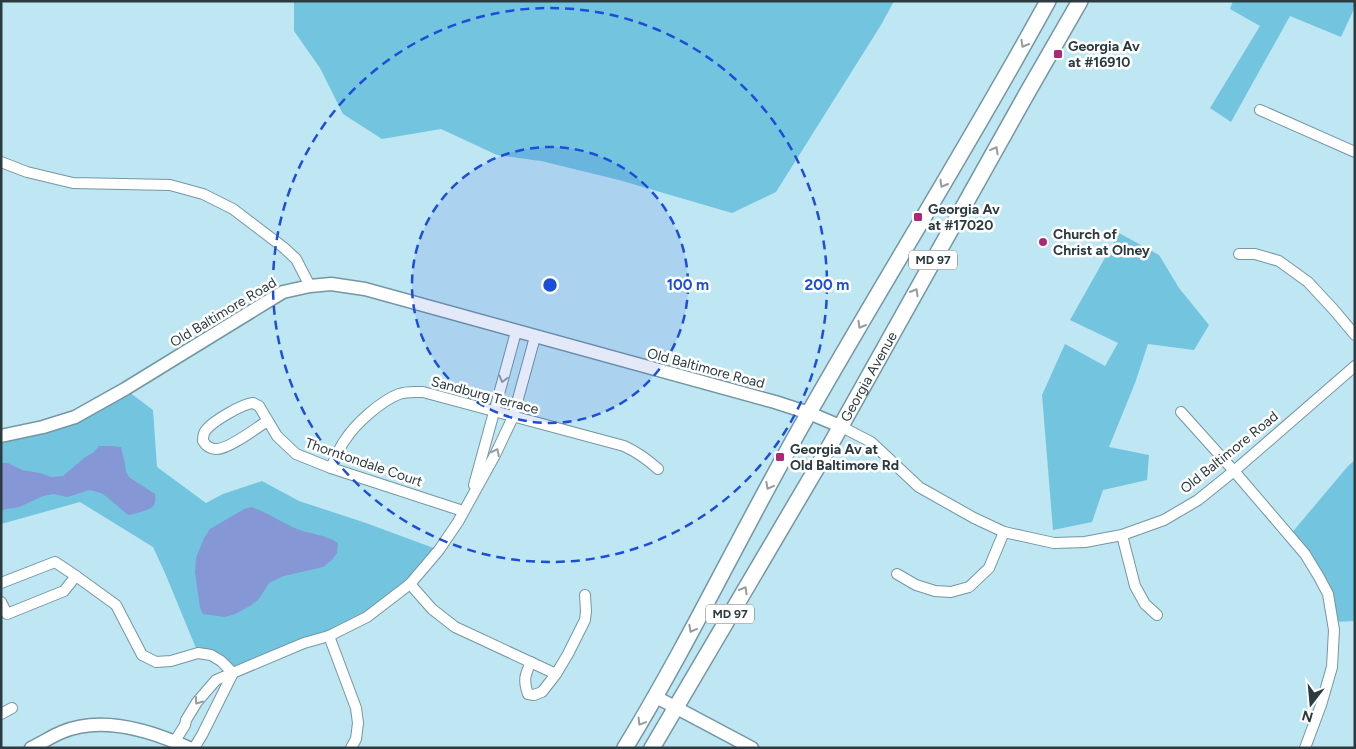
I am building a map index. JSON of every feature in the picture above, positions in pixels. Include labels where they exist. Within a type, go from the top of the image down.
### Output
[{"type":"main road","name":"MD 97","points":[[625,748],[656,697],[809,413],[927,213],[1048,1]]},
{"type":"main road","name":"Georgia Avenue","points":[[652,748],[840,426],[1080,1]]},
{"type":"street","points":[[1260,110],[1355,152]]},
{"type":"street","points":[[1,162],[27,172],[73,183],[170,185],[203,194],[233,209],[283,246],[296,259],[310,286]]},
{"type":"street","points":[[1239,254],[1255,254],[1279,261],[1308,282],[1355,335]]},
{"type":"street","name":"Old Baltimore Road","points":[[1,436],[43,427],[75,417],[125,389],[284,292],[310,286],[331,284],[365,289],[809,413],[871,442],[919,487],[974,518],[1004,532],[1054,542],[1085,542],[1122,535],[1164,520],[1198,500],[1355,366]]},
{"type":"street","points":[[472,494],[516,332]]},
{"type":"street","points":[[175,741],[197,702],[216,680],[304,643],[329,636],[367,617],[410,584],[439,550],[464,511],[495,455],[513,418],[535,337]]},
{"type":"street","name":"Sandburg Terrace","points":[[331,468],[344,441],[354,428],[380,406],[400,394],[423,392],[513,418],[624,446],[648,460],[658,469]]},
{"type":"street","name":"Thorntondale Court","points":[[268,421],[221,449],[214,450],[203,441],[204,432],[209,427],[239,407],[253,403],[256,404],[268,421],[277,436],[296,454],[331,468],[464,511]]},
{"type":"street","points":[[1181,412],[1305,554],[1328,594],[1334,630],[1332,667],[1305,748]]},
{"type":"street","points":[[897,574],[916,585],[935,592],[951,592],[969,587],[989,568],[1004,532]]},
{"type":"street","points":[[1122,535],[1135,586],[1145,604],[1157,615]]},
{"type":"street","points":[[1,583],[55,562],[116,605],[142,656],[156,662],[171,661],[198,653],[211,655],[221,661],[233,673]]},
{"type":"street","points":[[1,602],[7,614],[64,591],[76,576]]},
{"type":"street","points":[[410,584],[432,609],[455,628],[556,674]]},
{"type":"street","points":[[531,662],[524,685],[528,694],[534,695],[542,692],[568,654],[585,620],[585,595]]},
{"type":"street","points":[[329,636],[356,708],[358,723],[356,738],[351,748]]},
{"type":"street","points":[[194,748],[233,673]]},
{"type":"street","points":[[656,697],[752,748]]},
{"type":"street","points":[[1,714],[12,708]]},
{"type":"street","points":[[31,748],[64,732],[97,725],[132,728],[154,733],[189,748]]},
{"type":"shaded area","points":[[294,1],[894,1],[881,25],[776,192],[732,213],[619,180],[541,161],[497,155],[441,129],[382,139],[343,114],[320,68],[294,31]]},
{"type":"shaded area","points":[[1233,1],[1355,1],[1355,7],[1341,37],[1290,16],[1231,122],[1210,108],[1260,26],[1230,9]]},
{"type":"shaded area","points":[[1119,233],[1159,255],[1179,288],[1209,325],[1194,350],[1148,344],[1135,383],[1109,447],[1149,455],[1147,480],[1103,490],[1092,522],[1053,530],[1042,395],[1065,344],[1105,366],[1118,343],[1070,320]]},
{"type":"shaded area","points":[[125,389],[153,410],[157,467],[206,503],[223,494],[262,481],[299,501],[439,550],[410,584],[367,617],[233,673],[198,653],[153,547],[80,502],[1,524],[1,436],[43,427]]},
{"type":"shaded area","points":[[99,446],[121,447],[126,472],[129,477],[155,494],[153,506],[141,512],[128,515],[101,493],[90,490],[67,497],[54,494],[43,496],[19,507],[1,510],[1,463],[8,463],[22,470],[51,477],[63,476]]},
{"type":"shaded area","points":[[1355,460],[1355,621],[1333,622],[1328,594],[1290,535]]},
{"type":"shaded area","points":[[251,507],[297,529],[333,540],[338,543],[337,553],[323,567],[284,576],[269,583],[259,599],[235,614],[225,617],[203,614],[200,608],[195,572],[196,558],[204,538],[210,529],[244,509]]},
{"type":"place","name":"Georgia Av at #16910","points":[[1058,54]]},
{"type":"place","name":"Georgia Av at #17020","points":[[918,217]]},
{"type":"place","name":"Church of Christ at Olney","points":[[1043,242]]},
{"type":"place","name":"Georgia Av at Old Baltimore Rd","points":[[780,457]]}]
